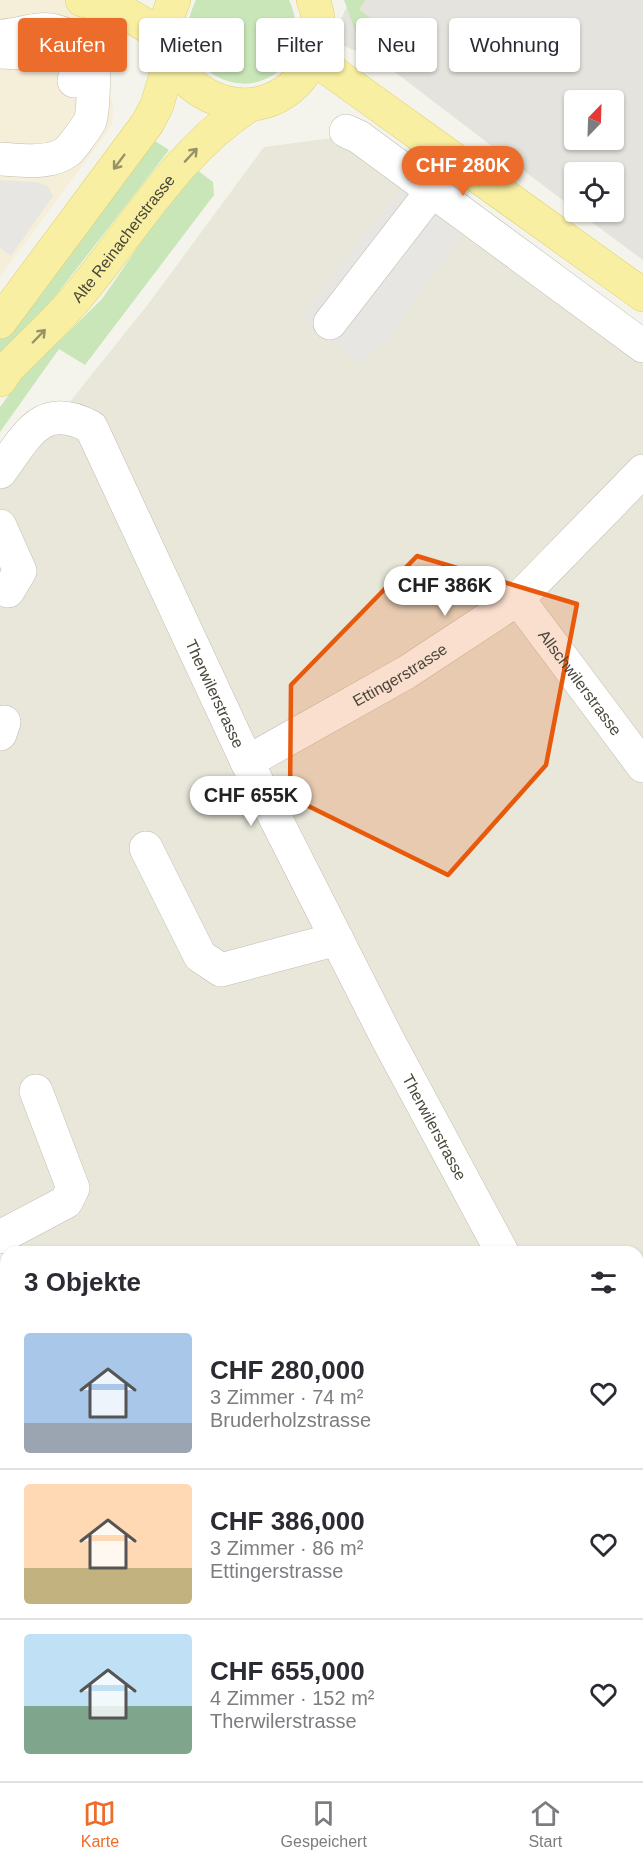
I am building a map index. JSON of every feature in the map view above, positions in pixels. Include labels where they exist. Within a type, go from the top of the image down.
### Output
[{"type":"main road","points":[[82,0],[111,6],[128,13],[139,22]]},
{"type":"main road","points":[[168,18],[174,0]]},
{"type":"main road","points":[[316,2],[318,18]]},
{"type":"main road","points":[[0,322],[147,124],[157,105],[165,72]]},
{"type":"main road","points":[[181,72],[203,93],[220,101],[250,105],[275,99],[297,82],[304,72]]},
{"type":"main road","points":[[332,72],[643,295]]},
{"type":"main road","name":"Alte Reinacherstrasse","points":[[0,380],[8,368],[86,287],[151,201],[191,154],[225,121],[250,105]]},
{"type":"street","points":[[0,36],[12,36],[41,29],[53,30],[73,37],[85,47],[92,61],[94,74],[90,120],[67,151],[51,158],[16,160]]},
{"type":"street","points":[[0,52],[66,55],[72,59],[75,69],[67,151]]},
{"type":"street","points":[[346,131],[359,137],[643,346]]},
{"type":"street","points":[[0,145],[14,145],[23,149],[16,160]]},
{"type":"street","points":[[330,323],[432,191]]},
{"type":"street","name":"Therwilerstrasse","points":[[0,472],[32,431],[45,420],[58,416],[75,418],[91,427],[247,762],[337,939],[499,1246]]},
{"type":"street","name":"Ettingerstrasse","points":[[247,762],[407,672],[518,599],[643,471]]},
{"type":"street","points":[[0,526],[20,572],[8,591]]},
{"type":"street","name":"Allschwilerstrasse","points":[[518,599],[643,766]]},
{"type":"street","points":[[146,848],[200,956],[221,970],[337,939]]},
{"type":"street","points":[[0,1237],[66,1202],[73,1188],[36,1091]]},
{"type":"highlighted area","points":[[417,556],[577,604],[546,765],[448,875],[290,797],[291,685]]},
{"type":"shaded area","points":[[0,0],[87,0],[82,18],[18,18],[18,72],[107,72],[113,107],[112,124],[0,277]]},
{"type":"shaded area","points":[[350,0],[643,0],[643,260],[592,222],[624,222],[624,162],[564,162],[564,201],[395,72],[437,72],[437,18],[356,18],[356,51],[344,46],[344,18],[341,18]]},
{"type":"shaded area","points":[[340,137],[643,362],[643,1246],[0,1246],[0,489],[149,303],[264,147]]},
{"type":"shaded area","points":[[0,180],[37,182],[48,186],[53,196],[11,256],[0,248]]},
{"type":"shaded area","points":[[401,188],[464,233],[386,341],[358,363],[301,316]]},
{"type":"green space","points":[[196,0],[289,0],[295,18],[256,18],[256,72],[277,72],[266,79],[240,84],[210,72],[244,72],[244,18],[190,18]]},
{"type":"green space","points":[[344,0],[366,0],[359,9],[370,18],[356,18],[356,33]]},
{"type":"green space","points":[[149,137],[169,150],[57,294],[0,357],[0,337]]},
{"type":"green space","points":[[197,170],[213,182],[214,195],[85,365],[59,349],[0,432],[0,407],[21,378],[102,299],[151,228]]}]
